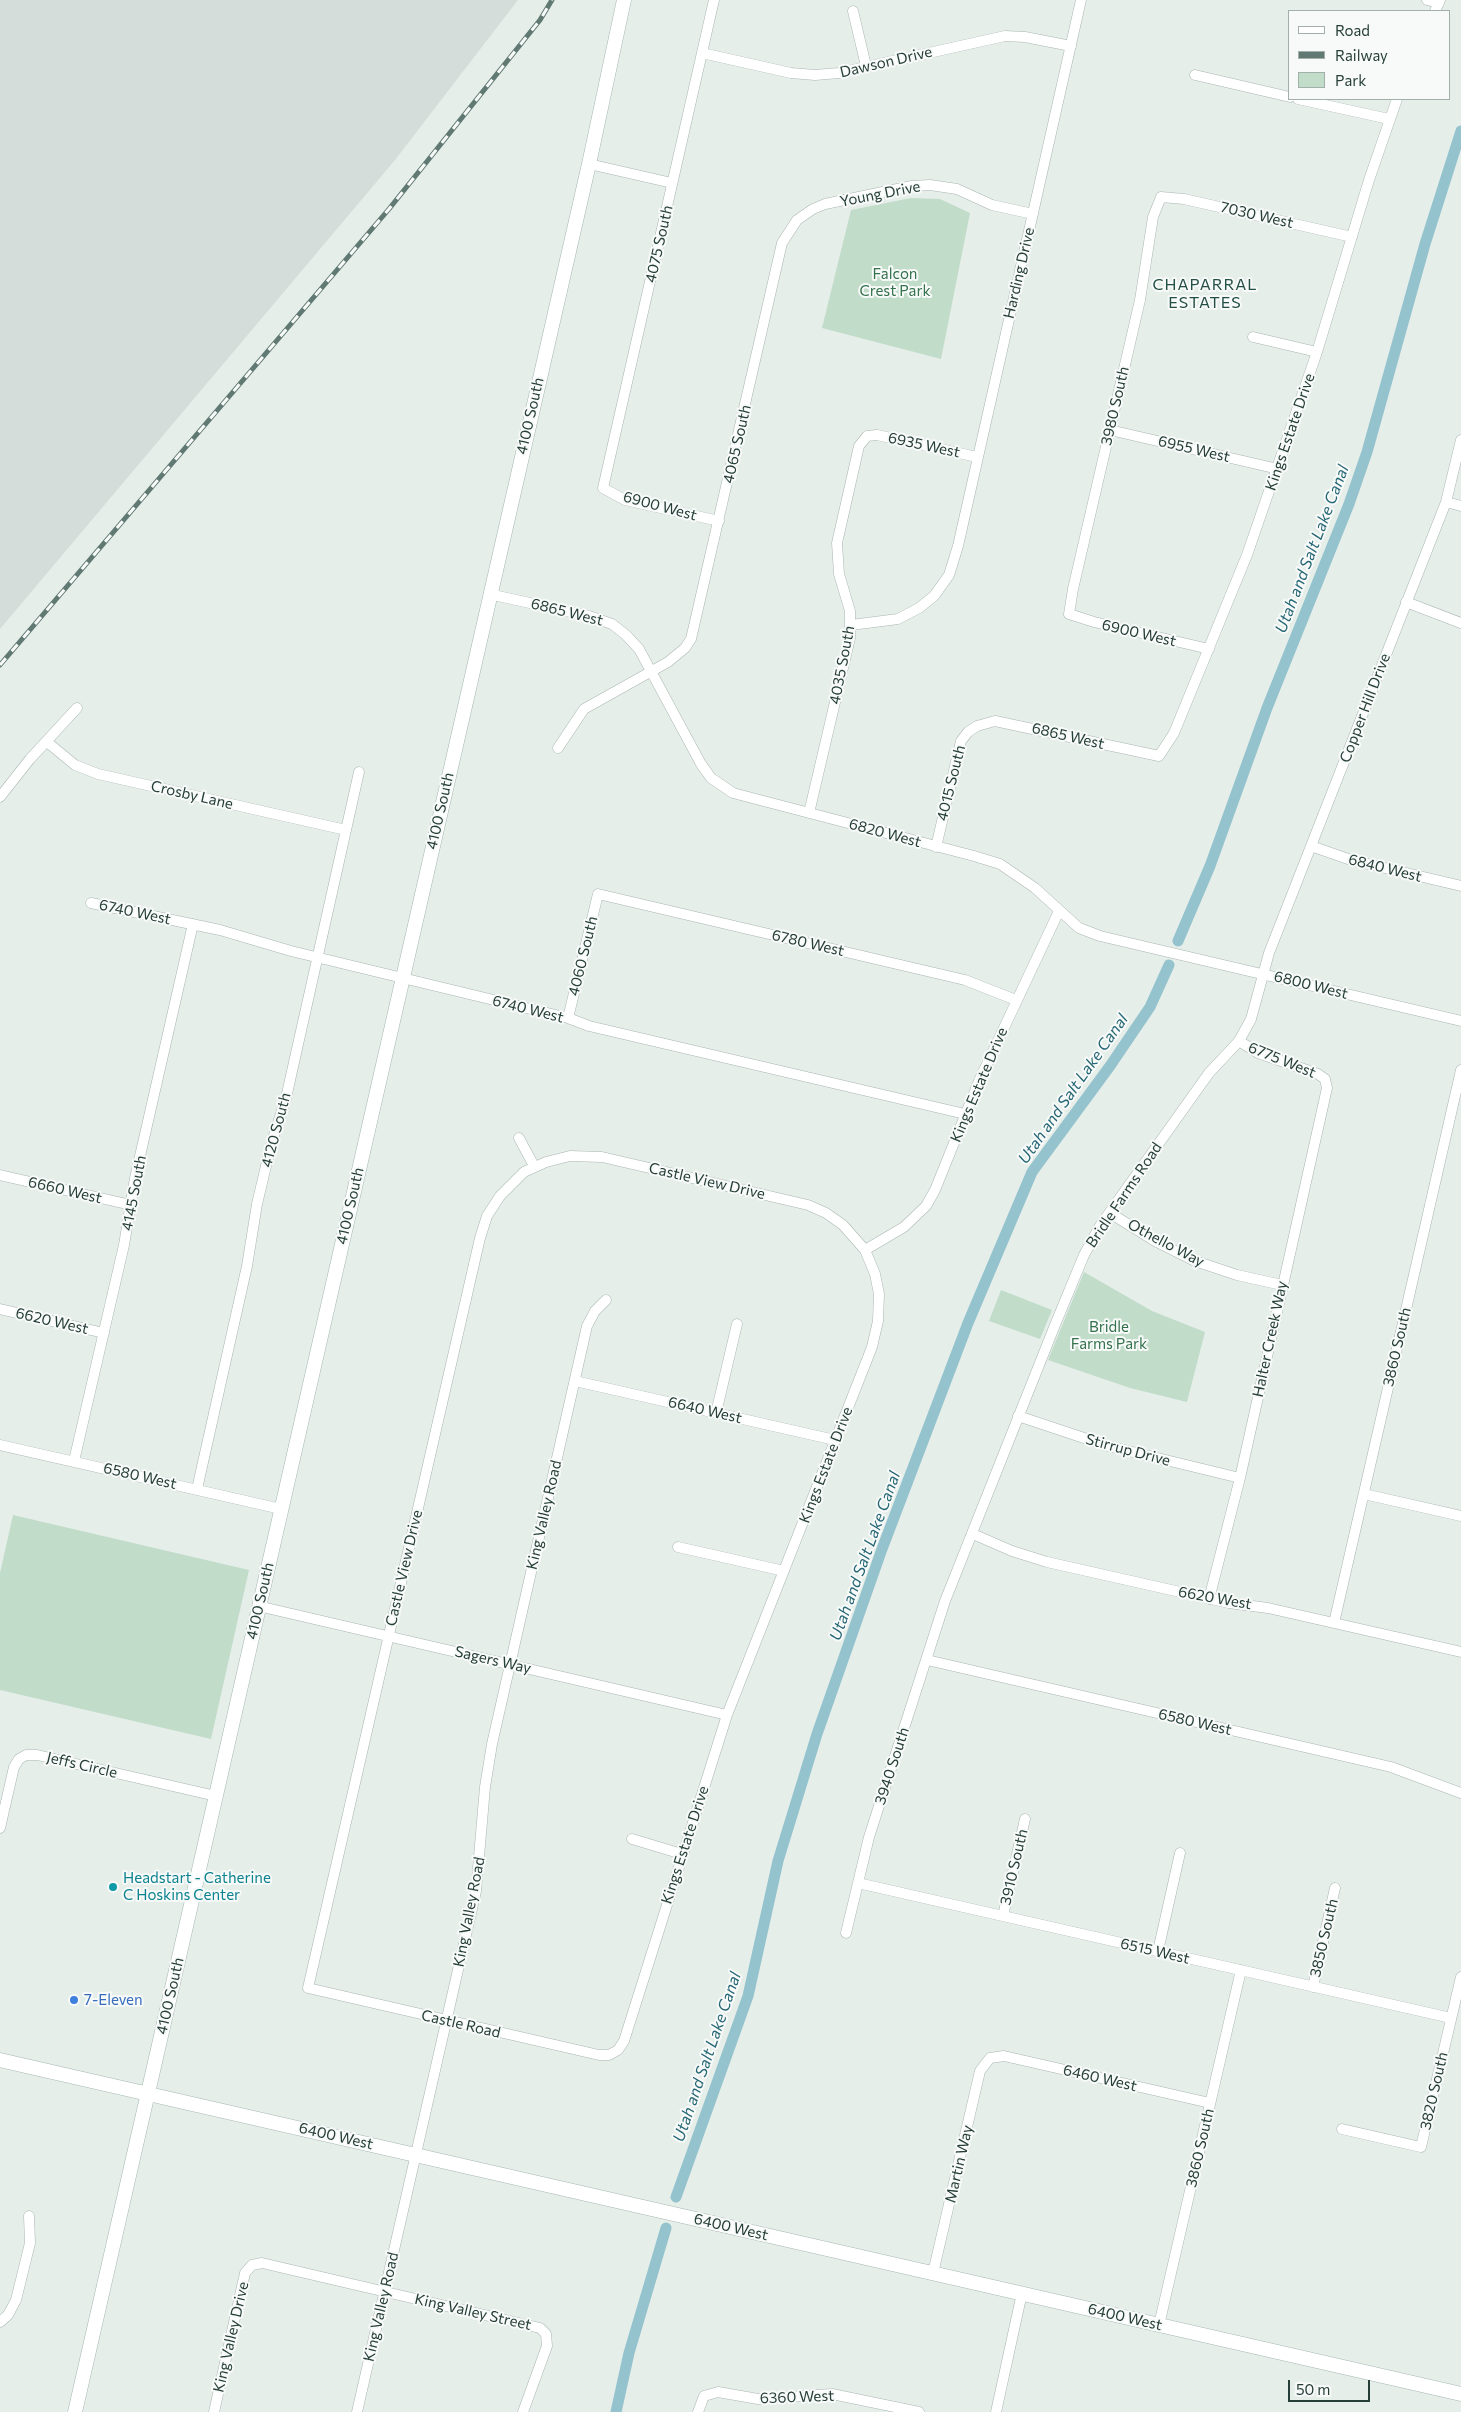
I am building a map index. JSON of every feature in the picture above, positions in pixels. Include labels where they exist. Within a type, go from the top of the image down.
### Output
[{"type":"main road","name":"4100 South","points":[[75,2412],[489,594],[589,164],[624,0]]},
{"type":"main road","name":"6400 West","points":[[0,2060],[1461,2394]]},
{"type":"street","name":"4075 South","points":[[603,488],[714,0]]},
{"type":"street","name":"Harding Drive","points":[[851,625],[898,619],[919,608],[934,596],[949,575],[958,546],[1081,0]]},
{"type":"street","points":[[1427,0],[1438,5]]},
{"type":"street","points":[[853,11],[866,66]]},
{"type":"street","name":"Dawson Drive","points":[[702,53],[803,75],[827,75],[1005,36],[1025,36],[1071,46]]},
{"type":"street","points":[[1195,76],[1288,97]]},
{"type":"street","points":[[1302,100],[1389,120]]},
{"type":"street","name":"Kings Estate Drive","points":[[1159,756],[1174,733],[1247,555],[1317,352],[1397,100]]},
{"type":"street","points":[[589,164],[672,183]]},
{"type":"street","name":"Young Drive","points":[[813,209],[825,204],[912,186],[930,185],[957,189],[992,205],[1033,214]]},
{"type":"street","name":"7030 West","points":[[1161,197],[1184,199],[1352,237]]},
{"type":"street","name":"3980 South","points":[[1069,614],[1073,589],[1140,300],[1153,217],[1161,197]]},
{"type":"street","name":"4065 South","points":[[558,748],[584,709],[680,653],[690,639],[719,521],[782,243],[797,220],[813,209]]},
{"type":"street","points":[[1253,337],[1317,352]]},
{"type":"street","name":"6955 West","points":[[1110,430],[1278,469]]},
{"type":"street","name":"6935 West","points":[[871,435],[977,456]]},
{"type":"street","name":"4035 South","points":[[809,813],[851,625],[850,611],[839,574],[837,543],[859,446],[864,439],[871,435]]},
{"type":"street","name":"Copper Hill Drive","points":[[1263,974],[1311,846],[1446,502],[1461,440]]},
{"type":"street","name":"6900 West","points":[[603,488],[625,500],[719,521]]},
{"type":"street","points":[[1446,502],[1461,506]]},
{"type":"street","name":"6865 West","points":[[489,594],[589,616],[612,624],[626,635],[638,649],[650,672]]},
{"type":"street","points":[[1406,602],[1461,623]]},
{"type":"street","name":"6900 West","points":[[1069,614],[1094,622],[1209,649]]},
{"type":"street","name":"6820 West","points":[[650,672],[701,764],[711,778],[733,793],[1000,864],[1035,888],[1079,928],[1100,936],[1162,950]]},
{"type":"street","points":[[0,797],[30,759],[77,708]]},
{"type":"street","name":"6865 West","points":[[977,726],[996,721],[1159,756]]},
{"type":"street","name":"4015 South","points":[[936,847],[961,741],[968,732],[977,726]]},
{"type":"street","name":"Crosby Lane","points":[[47,742],[75,765],[98,774],[346,830]]},
{"type":"street","name":"4120 South","points":[[197,1489],[247,1266],[257,1204],[271,1145],[286,1098],[359,772]]},
{"type":"street","name":"6840 West","points":[[1311,846],[1351,860],[1461,886]]},
{"type":"street","name":"6780 West","points":[[598,894],[966,980],[1016,1000]]},
{"type":"street","name":"4060 South","points":[[568,1018],[598,894]]},
{"type":"street","name":"6740 West","points":[[91,903],[194,924],[318,957],[568,1018],[589,1026],[965,1114]]},
{"type":"street","name":"Kings Estate Drive","points":[[615,2054],[624,2041],[727,1715],[872,1347],[878,1321],[879,1294],[875,1274],[865,1250],[904,1227],[926,1206],[935,1190],[965,1114],[1016,1000],[1060,911]]},
{"type":"street","name":"4145 South","points":[[74,1461],[124,1245],[131,1205],[194,924]]},
{"type":"street","name":"6800 West","points":[[1162,950],[1461,1021]]},
{"type":"street","name":"Bridle Farms Road","points":[[945,1601],[1084,1255],[1110,1212],[1209,1073],[1239,1041],[1255,1010],[1263,974]]},
{"type":"street","name":"6775 West","points":[[1239,1041],[1253,1051],[1314,1072],[1325,1079]]},
{"type":"street","name":"3860 South","points":[[1334,1623],[1461,1070]]},
{"type":"street","name":"Halter Creek Way","points":[[1209,1599],[1240,1478],[1282,1285],[1327,1093],[1325,1079]]},
{"type":"street","points":[[519,1138],[534,1166]]},
{"type":"street","name":"Castle View Drive","points":[[308,1988],[483,1227],[493,1206],[507,1187],[534,1166],[570,1156],[602,1157],[799,1202],[835,1218],[865,1250]]},
{"type":"street","name":"6660 West","points":[[0,1175],[131,1205]]},
{"type":"street","name":"Othello Way","points":[[1110,1212],[1155,1241],[1195,1261],[1237,1275],[1282,1285]]},
{"type":"street","name":"King Valley Road","points":[[357,2412],[476,1891],[487,1771],[510,1664],[587,1326],[595,1311],[606,1300]]},
{"type":"street","name":"6620 West","points":[[0,1309],[104,1332]]},
{"type":"street","points":[[716,1413],[737,1324]]},
{"type":"street","name":"6640 West","points":[[575,1381],[835,1440]]},
{"type":"street","name":"Stirrup Drive","points":[[1018,1416],[1108,1446],[1240,1478]]},
{"type":"street","name":"6580 West","points":[[0,1444],[281,1508]]},
{"type":"street","points":[[1364,1494],[1461,1516]]},
{"type":"street","name":"6620 West","points":[[973,1534],[1035,1559],[1209,1599],[1262,1607],[1461,1652]]},
{"type":"street","points":[[678,1547],[784,1571]]},
{"type":"street","name":"3940 South","points":[[846,1933],[872,1827],[945,1601]]},
{"type":"street","name":"Sagers Way","points":[[258,1606],[727,1715]]},
{"type":"street","name":"6580 West","points":[[927,1660],[1391,1767],[1461,1793]]},
{"type":"street","name":"Jeffs Circle","points":[[0,1828],[14,1767],[19,1759],[26,1755],[37,1755],[216,1796]]},
{"type":"street","name":"3910 South","points":[[1003,1916],[1025,1819]]},
{"type":"street","points":[[632,1839],[682,1854]]},
{"type":"street","points":[[1158,1951],[1180,1853]]},
{"type":"street","name":"6515 West","points":[[858,1883],[1451,2018]]},
{"type":"street","name":"3850 South","points":[[1313,1987],[1336,1888]]},
{"type":"street","name":"3860 South","points":[[1159,2325],[1241,1970]]},
{"type":"street","name":"3820 South","points":[[1342,2129],[1421,2147],[1461,1977]]},
{"type":"street","name":"Castle Road","points":[[308,1988],[599,2055],[615,2054]]},
{"type":"street","name":"6460 West","points":[[990,2058],[1004,2056],[1210,2103]]},
{"type":"street","name":"Martin Way","points":[[933,2273],[980,2071],[990,2058]]},
{"type":"street","points":[[0,2322],[8,2315],[16,2300],[30,2242],[29,2216]]},
{"type":"street","name":"King Valley Street","points":[[252,2265],[266,2263],[540,2328],[546,2334],[546,2351],[523,2412]]},
{"type":"street","name":"King Valley Drive","points":[[214,2412],[244,2277],[252,2265]]},
{"type":"street","points":[[996,2412],[1022,2293]]},
{"type":"street","name":"6360 West","points":[[698,2412],[704,2396],[718,2392],[758,2399],[832,2394],[919,2412]]},
{"type":"shaded area","points":[[0,0],[518,0],[395,160],[0,629]]},
{"type":"green space","name":"Falcon Crest Park","points":[[911,198],[940,199],[970,213],[941,359],[822,328],[851,210]]},
{"type":"green space","name":"Bridle Farms Park","points":[[1084,1272],[1152,1311],[1205,1332],[1187,1402],[1130,1388],[1048,1360]]},
{"type":"green space","name":"Bridle Farms Park","points":[[1001,1290],[1052,1310],[1040,1339],[989,1321]]},
{"type":"green space","points":[[13,1515],[249,1570],[211,1739],[0,1690],[0,1573]]},
{"type":"waterway","name":"Utah and Salt Lake Canal","points":[[1178,941],[1210,866],[1267,708],[1349,504],[1367,452],[1425,244],[1461,131]]},
{"type":"waterway","name":"Utah and Salt Lake Canal","points":[[676,2197],[748,1996],[778,1861],[817,1734],[882,1549],[968,1323],[1032,1172],[1110,1066],[1150,1007],[1169,965]]},
{"type":"waterway","name":"Utah and Salt Lake Canal","points":[[616,2412],[629,2353],[666,2228]]},
{"type":"railway","points":[[0,665],[389,209],[540,20],[552,0]]},
{"type":"place","name":"Headstart - Catherine C Hoskins Center","points":[[113,1887]]},
{"type":"place","name":"7-Eleven","points":[[74,2000]]},
{"type":"district","name":"CHAPARRAL ESTATES","points":[[1205,294]]}]
